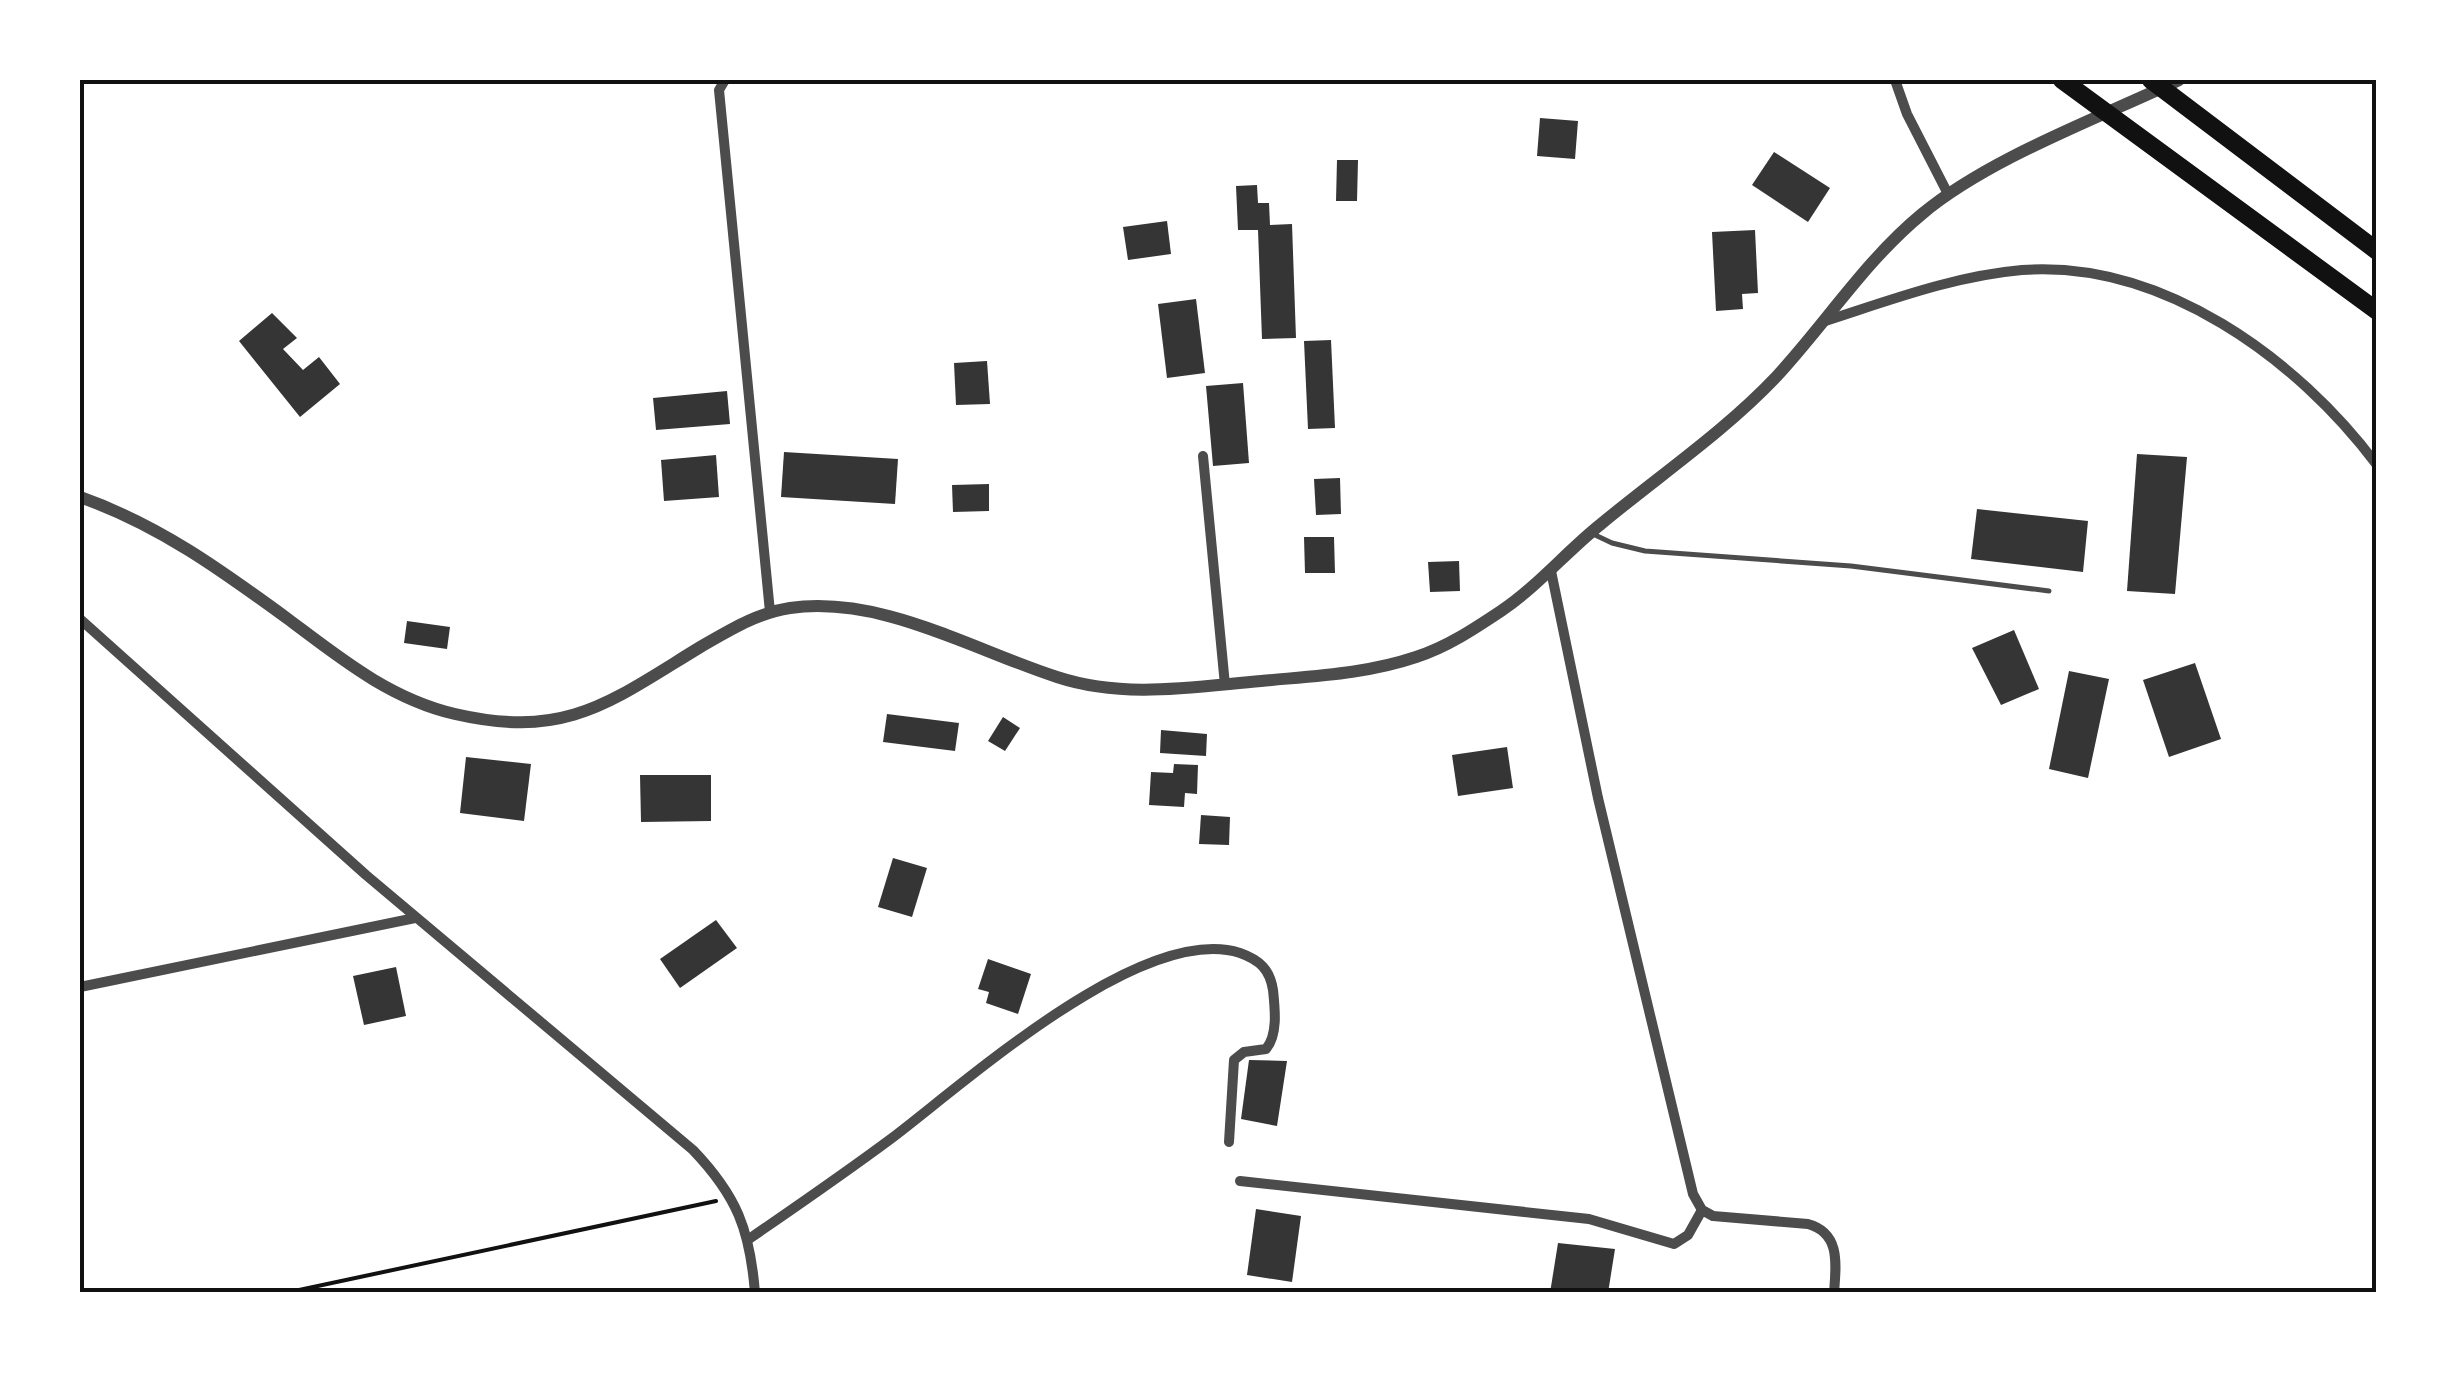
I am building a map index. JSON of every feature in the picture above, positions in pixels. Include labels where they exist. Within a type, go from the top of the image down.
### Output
[{"type":"highway","points":[[2062,80],[2377,311]]},
{"type":"highway","points":[[2151,80],[2377,251]]},
{"type":"street","points":[[725,80],[719,90],[770,612]]},
{"type":"street","points":[[1895,80],[1906,114],[1948,194]]},
{"type":"street","points":[[80,497],[128,514],[169,537],[387,688],[421,703],[475,718],[539,721],[587,712],[620,698],[730,630],[770,612],[824,606],[871,613],[1093,687],[1150,691],[1346,674],[1416,658],[1449,644],[1521,597],[1590,532],[1747,406],[1893,242],[1948,194],[2179,80]]},
{"type":"street","points":[[1822,322],[1978,276],[2058,270],[2115,278],[2202,315],[2279,363],[2328,408],[2377,466]]},
{"type":"street","points":[[1204,456],[1225,685]]},
{"type":"street","points":[[1550,571],[1598,798],[1690,1184],[1702,1210],[1720,1217],[1820,1228],[1830,1237],[1835,1251],[1834,1293]]},
{"type":"street","points":[[80,619],[251,775],[662,1122],[713,1171],[732,1198],[749,1240],[755,1293]]},
{"type":"street","points":[[80,987],[416,918]]},
{"type":"street","points":[[749,1240],[1064,1008],[1128,973],[1193,952],[1227,950],[1247,956],[1262,964],[1272,986],[1272,1040],[1266,1049],[1244,1052],[1234,1060],[1229,1142]]},
{"type":"street","points":[[1240,1181],[1589,1219],[1669,1244],[1684,1239],[1702,1210]]},
{"type":"lane","points":[[1590,532],[1612,543],[1644,551],[1851,566],[2049,591]]},
{"type":"path","points":[[285,1293],[732,1198]]},
{"type":"building","points":[[1540,118],[1578,121],[1575,159],[1537,156]]},
{"type":"building","points":[[1774,152],[1830,188],[1808,222],[1752,185]]},
{"type":"building","points":[[1337,160],[1358,160],[1357,201],[1336,201]]},
{"type":"building","points":[[1257,185],[1258,203],[1269,203],[1270,225],[1292,224],[1296,338],[1262,339],[1258,230],[1238,230],[1236,186]]},
{"type":"building","points":[[1167,221],[1171,254],[1128,260],[1123,227]]},
{"type":"building","points":[[1755,230],[1758,293],[1742,294],[1743,309],[1716,311],[1712,232]]},
{"type":"building","points":[[1196,299],[1205,373],[1167,378],[1158,304]]},
{"type":"building","points":[[272,313],[297,338],[283,349],[303,370],[319,357],[340,384],[300,417],[239,341]]},
{"type":"building","points":[[1331,340],[1335,428],[1308,429],[1304,341]]},
{"type":"building","points":[[987,361],[990,404],[956,405],[954,363]]},
{"type":"building","points":[[1243,383],[1249,463],[1213,466],[1206,386]]},
{"type":"building","points":[[727,391],[730,424],[656,430],[653,398]]},
{"type":"building","points":[[784,452],[898,459],[895,504],[781,497]]},
{"type":"building","points":[[2137,454],[2187,457],[2175,594],[2127,591]]},
{"type":"building","points":[[716,455],[719,497],[664,501],[661,460]]},
{"type":"building","points":[[1340,478],[1341,514],[1316,515],[1314,479]]},
{"type":"building","points":[[989,484],[989,511],[953,512],[952,485]]},
{"type":"building","points":[[1977,509],[2088,521],[2083,572],[1971,559]]},
{"type":"building","points":[[1304,537],[1334,537],[1335,573],[1305,573]]},
{"type":"building","points":[[1459,561],[1460,591],[1430,592],[1428,562]]},
{"type":"building","points":[[407,621],[450,627],[447,649],[404,643]]},
{"type":"building","points":[[2014,630],[2039,689],[2001,705],[1972,648]]},
{"type":"building","points":[[2195,663],[2221,739],[2169,757],[2143,680]]},
{"type":"building","points":[[2069,671],[2109,679],[2088,778],[2049,769]]},
{"type":"building","points":[[887,714],[959,723],[955,751],[883,742]]},
{"type":"building","points":[[1003,717],[1020,728],[1005,751],[988,741]]},
{"type":"building","points":[[1161,730],[1207,734],[1206,756],[1160,753]]},
{"type":"building","points":[[1507,747],[1513,788],[1458,796],[1452,755]]},
{"type":"building","points":[[466,757],[531,764],[524,821],[460,813]]},
{"type":"building","points":[[1174,764],[1198,765],[1197,794],[1185,793],[1184,807],[1149,805],[1151,772],[1173,773]]},
{"type":"building","points":[[640,775],[711,775],[711,821],[641,822]]},
{"type":"building","points":[[1201,815],[1230,817],[1229,845],[1199,844]]},
{"type":"building","points":[[893,858],[927,868],[912,917],[878,907]]},
{"type":"building","points":[[716,920],[737,948],[680,988],[660,959]]},
{"type":"building","points":[[988,959],[1031,974],[1018,1014],[986,1003],[989,992],[978,989]]},
{"type":"building","points":[[396,967],[406,1016],[364,1025],[353,976]]},
{"type":"building","points":[[1249,1060],[1287,1061],[1277,1126],[1241,1119]]},
{"type":"building","points":[[1256,1209],[1301,1216],[1292,1282],[1247,1275]]},
{"type":"building","points":[[1558,1243],[1615,1249],[1608,1293],[1550,1293]]}]
